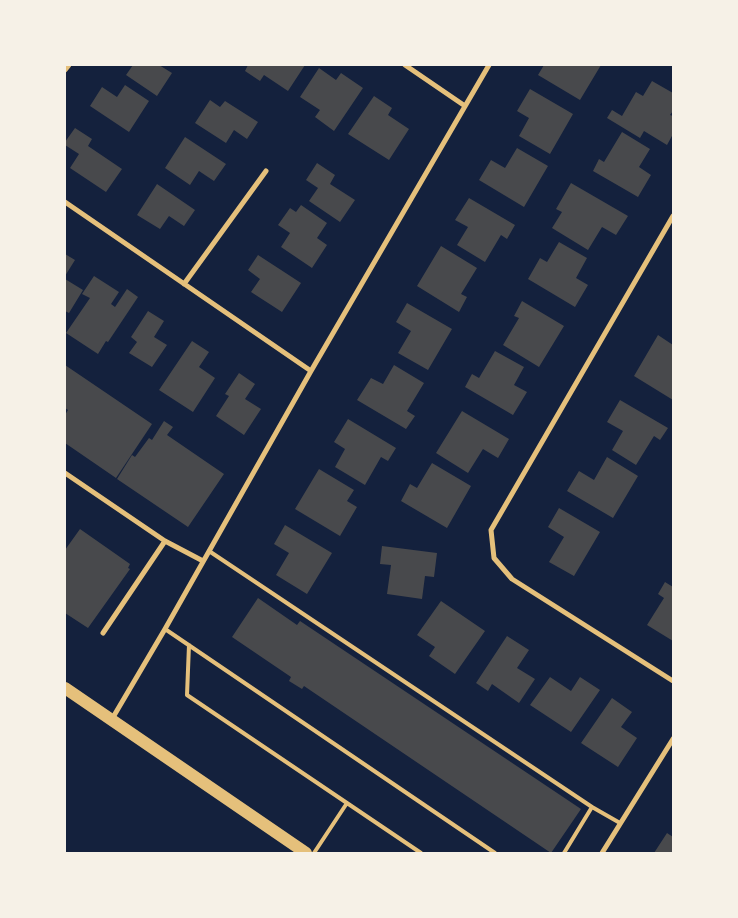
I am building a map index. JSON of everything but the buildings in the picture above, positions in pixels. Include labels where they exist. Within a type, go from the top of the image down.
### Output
[{"type":"main road","points":[[67,693],[111,719],[306,853]]},
{"type":"street","points":[[65,70],[69,65]]},
{"type":"street","points":[[405,65],[465,106]]},
{"type":"street","points":[[111,719],[165,629],[488,65]]},
{"type":"street","points":[[184,284],[266,171]]},
{"type":"street","points":[[65,202],[311,372]]},
{"type":"street","points":[[673,216],[491,530],[494,558],[512,579],[673,681]]},
{"type":"street","points":[[65,473],[166,541],[203,561]]},
{"type":"street","points":[[103,633],[166,541]]},
{"type":"street","points":[[602,853],[673,739]]},
{"type":"lane","points":[[208,551],[592,807],[620,823]]},
{"type":"lane","points":[[165,629],[495,853]]},
{"type":"lane","points":[[189,645],[187,695],[421,853]]},
{"type":"lane","points":[[314,853],[347,803]]},
{"type":"lane","points":[[564,853],[592,807]]}]
